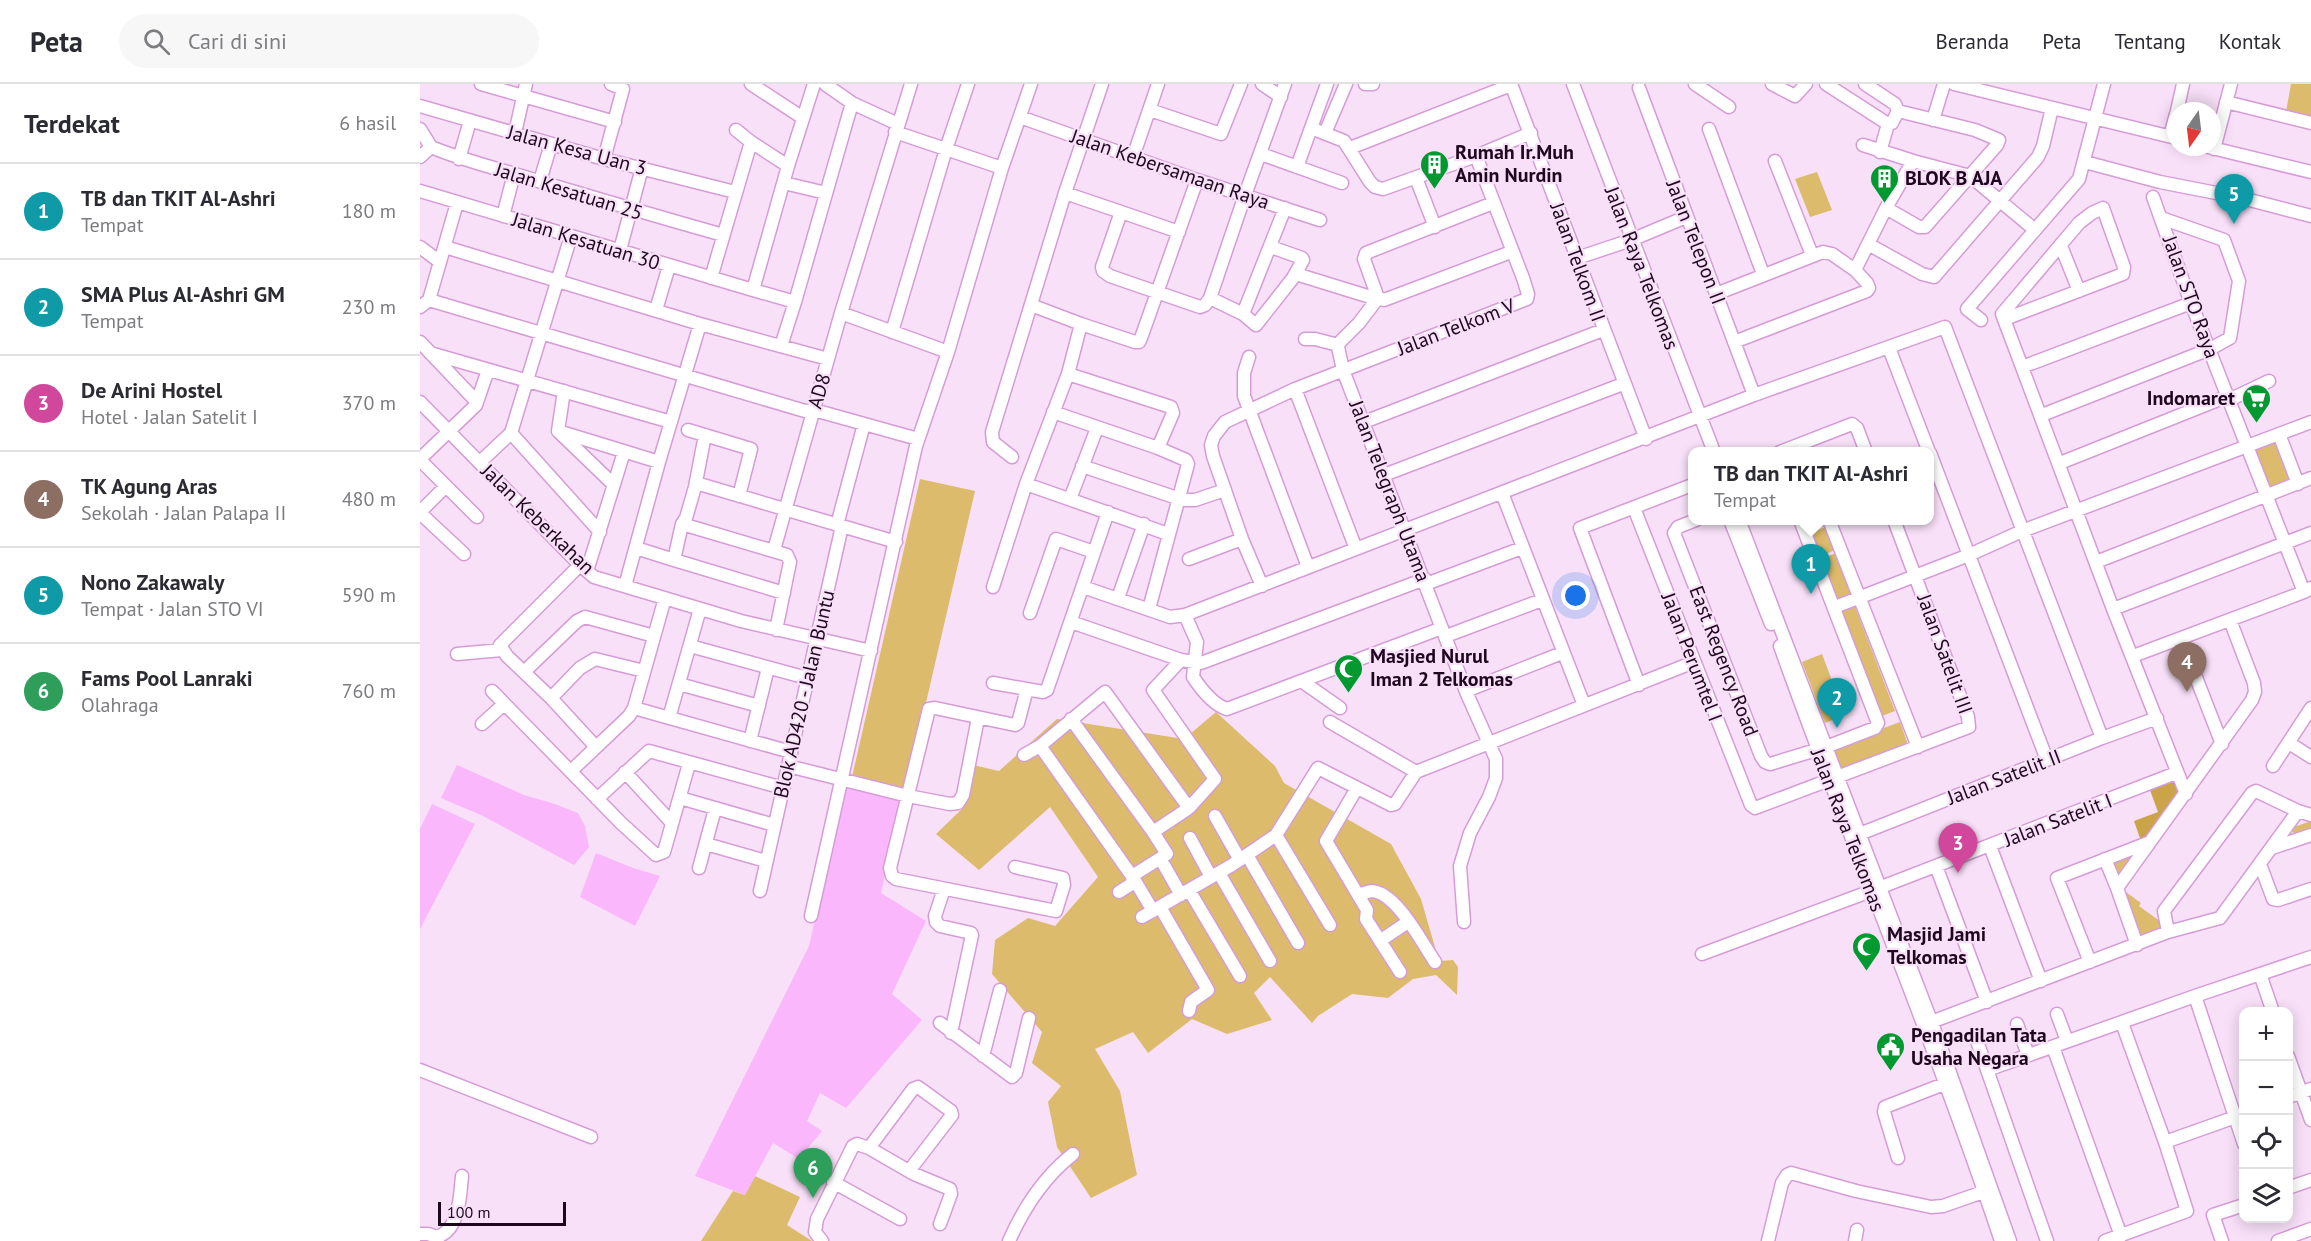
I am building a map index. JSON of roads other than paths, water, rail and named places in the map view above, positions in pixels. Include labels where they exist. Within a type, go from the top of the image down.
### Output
[{"type":"street","points":[[481,84],[525,90],[615,122]]},
{"type":"street","points":[[604,159],[624,89],[611,84]]},
{"type":"street","points":[[751,84],[803,118]]},
{"type":"street","points":[[753,290],[814,84]]},
{"type":"street","points":[[825,84],[852,104],[896,128],[946,149],[1002,168]]},
{"type":"street","points":[[828,359],[910,84]]},
{"type":"street","points":[[892,332],[946,149],[968,84]]},
{"type":"street","points":[[811,916],[917,442],[948,352],[1002,168],[1031,84]]},
{"type":"street","points":[[1012,457],[991,438],[1065,193],[1102,84]]},
{"type":"street","points":[[1133,157],[1158,84]]},
{"type":"street","points":[[1150,110],[1221,134],[1241,84]]},
{"type":"street","points":[[1262,84],[1281,97]]},
{"type":"street","points":[[1121,212],[1102,267],[1103,271],[1200,307],[1205,305],[1210,298],[1285,84]]},
{"type":"street","points":[[1297,167],[1327,84]]},
{"type":"street","points":[[1325,133],[1346,84]]},
{"type":"street","points":[[1366,84],[1373,84]]},
{"type":"street","name":"Jalan Raya Telkomas","points":[[1573,84],[1712,447]]},
{"type":"street","points":[[1695,84],[1729,107]]},
{"type":"street","points":[[1772,84],[1795,96],[1806,84]]},
{"type":"street","points":[[1826,84],[1888,124]]},
{"type":"street","points":[[1865,84],[1895,104],[1898,111],[1892,123],[1888,124],[1880,152]]},
{"type":"street","points":[[1933,120],[1944,84]]},
{"type":"street","points":[[1954,84],[2167,136]]},
{"type":"street","points":[[1981,320],[1967,309],[2079,179],[2104,84]]},
{"type":"street","points":[[2178,102],[2183,84]]},
{"type":"street","points":[[2221,117],[2231,84]]},
{"type":"street","points":[[1350,148],[1511,85]]},
{"type":"street","name":"Jalan Telkom II","points":[[1511,85],[1623,384],[1646,439]]},
{"type":"street","name":"Jalan Telepon II","points":[[1639,88],[1754,395]]},
{"type":"street","points":[[514,133],[525,90]]},
{"type":"street","points":[[2226,102],[2311,123]]},
{"type":"street","points":[[781,346],[852,104]]},
{"type":"street","name":"Jalan Kesa Uan 3","points":[[420,106],[604,159],[735,192]]},
{"type":"street","points":[[1868,244],[1933,278],[2038,157],[2052,108]]},
{"type":"street","points":[[1886,208],[1923,228],[1997,145],[1998,139],[1898,111]]},
{"type":"street","name":"Jalan Kebersamaan Raya","points":[[1020,117],[1197,180],[1320,220]]},
{"type":"street","points":[[459,159],[470,121]]},
{"type":"street","points":[[1311,128],[1344,141],[1375,187],[1383,189],[1476,156],[1530,133]]},
{"type":"street","points":[[420,129],[431,147],[420,156]]},
{"type":"street","points":[[1709,129],[1763,274]]},
{"type":"street","points":[[736,130],[788,166]]},
{"type":"street","points":[[711,278],[751,142]]},
{"type":"street","points":[[540,181],[551,144]]},
{"type":"street","points":[[1863,146],[1970,176],[2035,230]]},
{"type":"street","name":"Jalan Kesatuan 25","points":[[431,147],[459,159],[723,235]]},
{"type":"street","points":[[2221,150],[2311,172]]},
{"type":"street","points":[[1261,154],[1342,183]]},
{"type":"street","name":"Jalan Telkom V","points":[[1263,586],[1242,539],[1213,456],[1211,445],[1214,436],[1225,422],[1295,389],[1525,300],[1528,294],[1476,156]]},
{"type":"street","points":[[1775,161],[1812,255]]},
{"type":"street","points":[[1855,270],[1913,161]]},
{"type":"street","points":[[2085,162],[2311,216]]},
{"type":"street","points":[[620,250],[642,168]]},
{"type":"street","points":[[503,216],[514,174]]},
{"type":"street","points":[[1416,178],[1435,227]]},
{"type":"street","points":[[1031,305],[1127,340],[1139,342],[1197,180]]},
{"type":"street","points":[[784,183],[826,194]]},
{"type":"street","name":"Jalan Kesatuan 30","points":[[420,191],[795,302]]},
{"type":"street","points":[[1065,193],[1179,232]]},
{"type":"street","name":"Jalan STO Raya","points":[[2153,197],[2191,303],[2267,497],[2308,590]]},
{"type":"street","points":[[457,203],[445,247],[424,304],[541,333],[810,413],[917,442]]},
{"type":"street","points":[[1378,299],[1364,255],[1493,203]]},
{"type":"street","points":[[1243,314],[1285,208]]},
{"type":"street","points":[[2005,319],[2120,276],[2124,271],[2103,208],[2079,223],[2002,314],[2042,415],[2113,609],[2186,794]]},
{"type":"street","points":[[1577,258],[1631,240],[1686,217]]},
{"type":"street","points":[[2042,415],[2210,349],[2228,340],[2231,336],[2239,284],[2222,238],[2161,218]]},
{"type":"street","points":[[480,462],[512,433],[571,236]]},
{"type":"street","points":[[2061,246],[2079,291]]},
{"type":"street","name":"AD8","points":[[445,247],[700,324],[828,359],[810,413],[774,550]]},
{"type":"street","points":[[1210,298],[1243,314],[1253,324],[1258,324],[1304,260],[1271,247]]},
{"type":"street","points":[[420,248],[440,262]]},
{"type":"street","points":[[1296,274],[1384,300],[1511,252]]},
{"type":"street","points":[[1716,294],[1824,252],[1833,254],[1855,270],[1869,288],[1867,291],[1734,342]]},
{"type":"street","points":[[656,310],[669,266]]},
{"type":"street","points":[[1305,339],[1338,345],[1378,299]]},
{"type":"street","points":[[2022,367],[2191,303]]},
{"type":"street","points":[[841,313],[948,352]]},
{"type":"street","points":[[625,586],[700,324]]},
{"type":"street","points":[[993,587],[1026,484],[1068,374],[1072,350],[1082,324]]},
{"type":"street","points":[[1083,587],[1170,617],[1185,615],[1646,439],[1754,395],[1945,327],[2102,738]]},
{"type":"street","points":[[1364,422],[1603,330]]},
{"type":"street","points":[[420,342],[477,402]]},
{"type":"street","name":"Jalan Telegraph Utama","points":[[1338,345],[1343,370],[1466,691],[1496,759],[1497,773],[1489,797],[1463,852],[1460,878],[1464,922]]},
{"type":"street","points":[[1889,348],[1927,447]]},
{"type":"street","points":[[430,353],[671,422]]},
{"type":"street","points":[[1249,357],[1242,385],[1248,410],[1308,567]]},
{"type":"street","points":[[477,517],[420,459],[477,402],[488,370]]},
{"type":"street","points":[[1068,374],[1171,407],[1173,411],[1171,419],[1158,448]]},
{"type":"street","points":[[2060,463],[2269,381]]},
{"type":"street","points":[[1384,476],[1623,384]]},
{"type":"street","points":[[1295,389],[1356,549]]},
{"type":"street","points":[[558,430],[564,391]]},
{"type":"street","name":"Jalan Keberkahan","points":[[420,402],[594,577],[776,630],[871,651]]},
{"type":"street","points":[[1053,412],[1158,448],[1182,457],[1188,462],[1149,609]]},
{"type":"street","points":[[1835,607],[1969,555],[2022,531],[2311,422]]},
{"type":"street","points":[[1803,447],[1852,424],[1857,428],[1864,447]]},
{"type":"street","name":"Blok AD420 - Jalan Buntu","points":[[760,891],[816,638],[836,524],[863,428]]},
{"type":"street","points":[[1070,499],[1097,428]]},
{"type":"street","points":[[558,430],[659,462]]},
{"type":"street","points":[[558,430],[614,485]]},
{"type":"street","points":[[688,430],[752,449],[739,496]]},
{"type":"street","points":[[512,433],[600,532]]},
{"type":"street","points":[[2279,434],[2298,484]]},
{"type":"street","points":[[674,560],[682,524],[686,518],[696,483],[705,435]]},
{"type":"street","points":[[597,747],[502,650],[501,643],[583,568],[600,532],[624,452]]},
{"type":"street","points":[[1934,465],[2047,760]]},
{"type":"street","points":[[1082,466],[1190,501],[1225,490]]},
{"type":"street","points":[[2096,562],[2311,478]]},
{"type":"street","points":[[696,483],[896,542]]},
{"type":"street","points":[[1026,484],[1168,534]]},
{"type":"street","points":[[446,486],[420,513],[464,554]]},
{"type":"street","points":[[1639,685],[1580,528],[1688,487]]},
{"type":"street","points":[[1502,493],[1584,705]]},
{"type":"street","name":"Jalan Perumtel I","points":[[1634,508],[1751,805]]},
{"type":"street","points":[[993,683],[1046,691],[1108,512]]},
{"type":"street","name":"East Regency Road","points":[[1688,523],[1678,527],[1674,533],[1761,756],[1767,764],[1774,764],[1821,748]]},
{"type":"street","points":[[682,524],[788,555],[790,561],[776,630]]},
{"type":"street","points":[[1118,598],[1144,524]]},
{"type":"street","name":"Jalan Raya Telkomas","points":[[1732,525],[1759,582]]},
{"type":"street","name":"Jalan Raya Telkomas","points":[[1741,525],[1759,582],[1962,1118],[1998,1219],[2001,1241]]},
{"type":"street","points":[[1802,525],[1878,723],[1875,728],[1821,748]]},
{"type":"street","points":[[1831,525],[1918,747]]},
{"type":"street","points":[[1896,525],[1916,576]]},
{"type":"street","points":[[2113,609],[2311,533]]},
{"type":"street","points":[[1030,613],[1056,539],[1094,552]]},
{"type":"street","points":[[1189,559],[1242,539]]},
{"type":"street","points":[[636,548],[784,593]]},
{"type":"street","points":[[1071,622],[1181,660],[1196,663],[1217,659],[1522,548]]},
{"type":"street","name":"Jalan Satelit III","points":[[1751,805],[1760,807],[1966,730],[1970,724],[1916,576]]},
{"type":"street","points":[[2133,656],[2308,590]]},
{"type":"street","points":[[571,771],[634,708],[665,598]]},
{"type":"street","points":[[1185,615],[1197,642],[1196,663],[1192,674],[1198,685],[1221,707],[1227,709],[1444,632],[1542,600]]},
{"type":"street","points":[[669,718],[700,609]]},
{"type":"street","points":[[524,672],[581,618],[589,617],[654,636]]},
{"type":"street","points":[[2117,888],[2252,700],[2255,692],[2254,683],[2230,620]]},
{"type":"street","points":[[2181,639],[2222,744]]},
{"type":"street","points":[[690,646],[807,678]]},
{"type":"street","points":[[457,654],[502,650]]},
{"type":"street","points":[[1466,691],[1562,653]]},
{"type":"street","points":[[551,698],[580,668],[599,658],[644,671]]},
{"type":"street","points":[[1153,832],[1189,808],[1215,778],[1153,690],[1181,660]]},
{"type":"street","points":[[1152,912],[1244,858],[1276,835],[1318,768],[1391,805],[1395,804],[1416,772],[1694,662]]},
{"type":"street","points":[[750,741],[768,668]]},
{"type":"street","points":[[1303,682],[1340,708]]},
{"type":"street","points":[[679,684],[759,706]]},
{"type":"street","points":[[1015,867],[1063,878],[1064,885],[1056,911],[896,879],[891,873],[929,708],[1017,724],[1027,689]]},
{"type":"street","points":[[492,691],[597,799],[656,855],[663,853],[689,764]]},
{"type":"street","points":[[1024,755],[1040,746],[1105,692],[1189,808]]},
{"type":"street","points":[[482,724],[504,704]]},
{"type":"street","points":[[634,708],[791,752]]},
{"type":"street","points":[[2273,766],[2311,708]]},
{"type":"street","points":[[788,766],[908,796],[950,804],[961,801],[978,718]]},
{"type":"street","name":"Jalan Satelit II","points":[[1855,835],[2157,718]]},
{"type":"street","points":[[1071,719],[1167,854],[1133,878],[1130,885],[1119,892]]},
{"type":"street","points":[[1330,722],[1416,772]]},
{"type":"street","points":[[2289,743],[2311,757]]},
{"type":"street","points":[[1040,746],[1133,878],[1152,912],[1208,990],[1191,1002],[1189,1011]]},
{"type":"street","points":[[597,799],[649,751],[689,764],[783,788]]},
{"type":"street","points":[[625,772],[672,823]]},
{"type":"street","name":"Jalan Satelit I","points":[[1702,954],[1875,890],[2176,773]]},
{"type":"street","points":[[1357,788],[1326,841],[1367,910],[1366,919],[1401,972]]},
{"type":"street","points":[[2168,932],[2164,911],[2252,793],[2256,791],[2311,815]]},
{"type":"street","points":[[680,798],[774,825]]},
{"type":"street","points":[[699,867],[715,809]]},
{"type":"street","points":[[1926,1024],[2168,932],[2220,918],[2298,811]]},
{"type":"street","points":[[1215,816],[1298,943]]},
{"type":"street","points":[[2272,848],[2311,834]]},
{"type":"street","points":[[1276,835],[1330,925]]},
{"type":"street","points":[[1190,838],[1270,961]]},
{"type":"street","points":[[2090,962],[2057,878],[2151,842]]},
{"type":"street","points":[[706,844],[766,861]]},
{"type":"street","points":[[1990,846],[2042,981]]},
{"type":"street","points":[[2105,859],[2137,945]]},
{"type":"street","points":[[2259,864],[2275,900],[2311,888]]},
{"type":"street","points":[[1164,865],[1185,892],[1240,976]]},
{"type":"street","points":[[1936,866],[1987,1002]]},
{"type":"street","points":[[944,889],[936,922],[940,926],[972,935],[951,1033]]},
{"type":"street","points":[[1358,895],[1369,891],[1394,902],[1435,962]]},
{"type":"street","points":[[1381,940],[1408,922]]},
{"type":"street","points":[[1987,1070],[2311,957]]},
{"type":"street","points":[[2260,974],[2272,1007]]},
{"type":"street","points":[[983,1056],[1000,990]]},
{"type":"street","points":[[2165,1142],[2239,1116],[2195,996]]},
{"type":"street","points":[[2057,1014],[2067,1041]]},
{"type":"street","points":[[940,1023],[1009,1076],[1014,1076],[1029,1018]]},
{"type":"street","points":[[2105,1241],[2187,1211],[2122,1023]]},
{"type":"street","name":"Jalan Raya Telkomas","points":[[1926,1024],[1944,1084],[1962,1118],[1983,1192],[2010,1241]]},
{"type":"street","points":[[2017,1024],[2028,1055]]},
{"type":"street","points":[[1977,1041],[2047,1241]]},
{"type":"street","points":[[2053,1047],[2121,1236]]},
{"type":"street","points":[[2291,1061],[2306,1091],[2311,1120]]},
{"type":"street","points":[[420,1070],[591,1137]]},
{"type":"street","points":[[1898,1158],[1884,1112],[1885,1107],[1944,1084]]},
{"type":"street","points":[[869,1148],[915,1088],[919,1088],[951,1111],[951,1118],[909,1171]]},
{"type":"street","points":[[822,1241],[814,1227],[833,1182],[854,1144],[869,1148],[951,1191],[940,1224]]},
{"type":"street","points":[[1009,1241],[1028,1203],[1041,1185],[1073,1154]]},
{"type":"street","points":[[1768,1241],[1782,1183],[1791,1173],[1856,1191],[1931,1207],[1943,1206],[1983,1192]]},
{"type":"street","points":[[420,1234],[425,1233],[437,1238],[448,1229],[457,1212],[462,1176]]},
{"type":"street","points":[[2293,1187],[2311,1180]]},
{"type":"street","points":[[833,1182],[900,1219]]},
{"type":"street","points":[[2222,1241],[2213,1215],[2239,1207]]},
{"type":"street","points":[[2278,1241],[2311,1229]]},
{"type":"place","name":"Rumah Ir.Muh Amin Nurdin","points":[[1434,190]]},
{"type":"place","name":"BLOK B AJA","points":[[1884,204]]},
{"type":"place","name":"Nono Zakawaly","points":[[2234,224]]},
{"type":"place","name":"Indomaret","points":[[2256,424]]},
{"type":"place","name":"TB dan TKIT Al-Ashri","points":[[1811,594]]},
{"type":"place","name":"TK Agung Aras","points":[[2187,692]]},
{"type":"place","name":"Masjied Nurul Iman 2 Telkomas","points":[[1349,694]]},
{"type":"place","name":"SMA Plus Al-Ashri GM","points":[[1837,728]]},
{"type":"place","name":"De Arini Hostel","points":[[1958,873]]},
{"type":"place","name":"Masjid Jami Telkomas","points":[[1866,972]]},
{"type":"place","name":"Pengadilan Tata Usaha Negara","points":[[1890,1072]]},
{"type":"place","name":"Fams Pool Lanraki","points":[[813,1198]]}]
